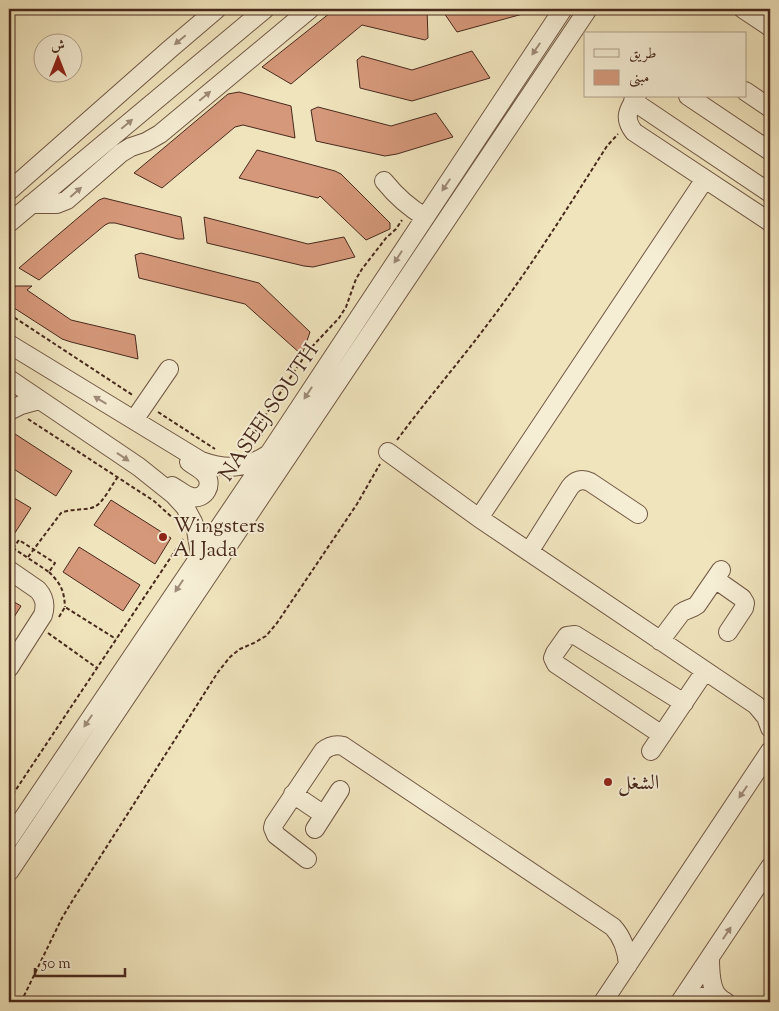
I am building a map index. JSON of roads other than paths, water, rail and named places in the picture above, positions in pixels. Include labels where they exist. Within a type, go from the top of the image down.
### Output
[{"type":"street","points":[[9,191],[217,9]]},
{"type":"street","points":[[9,223],[265,9]]},
{"type":"street","points":[[32,204],[57,204],[67,200],[121,153],[160,134],[310,9]]},
{"type":"street","name":"NASEEJ SOUTH","points":[[9,838],[200,554],[268,446],[423,210],[563,9]]},
{"type":"street","points":[[9,872],[588,9]]},
{"type":"street","points":[[743,9],[770,27]]},
{"type":"street","points":[[758,9],[770,21]]},
{"type":"street","points":[[746,92],[770,108]]},
{"type":"street","points":[[691,98],[770,151]]},
{"type":"street","points":[[770,193],[635,99],[628,112],[634,132],[770,222]]},
{"type":"street","points":[[104,143],[131,147]]},
{"type":"street","points":[[387,178],[413,198],[423,202],[423,210]]},
{"type":"street","points":[[479,518],[705,179]]},
{"type":"street","points":[[9,344],[202,461],[218,466],[244,466],[252,463],[268,446]]},
{"type":"street","points":[[130,418],[166,367]]},
{"type":"street","points":[[9,379],[138,467],[180,501],[190,515],[196,530],[200,554]]},
{"type":"street","points":[[16,414],[21,405],[40,400]]},
{"type":"street","points":[[153,478],[166,482],[193,498],[205,494],[209,486],[208,478],[205,474],[173,451],[162,438]]},
{"type":"street","points":[[388,452],[479,518],[660,641],[763,706],[770,728]]},
{"type":"street","points":[[529,552],[570,487],[576,481],[586,480],[638,514]]},
{"type":"street","points":[[9,570],[38,590],[42,594],[45,605],[41,619],[9,668]]},
{"type":"street","points":[[660,641],[681,613],[697,605],[718,575],[745,603],[744,608],[728,632]]},
{"type":"street","points":[[662,736],[556,664],[553,658],[554,653],[567,636],[574,635],[684,703]]},
{"type":"street","points":[[651,751],[705,671]]},
{"type":"street","points":[[307,859],[276,835],[273,828],[276,820],[323,751],[335,745],[343,746],[613,927],[623,940],[628,965]]},
{"type":"street","points":[[603,1002],[770,751]]},
{"type":"street","points":[[293,794],[319,822],[340,790]]},
{"type":"street","points":[[681,1002],[770,867]]},
{"type":"street","points":[[613,927],[632,930],[652,929]]},
{"type":"street","points":[[710,957],[711,977],[722,999]]},
{"type":"street","points":[[681,1002],[702,997],[722,999]]},
{"type":"place","name":"Wingsters Al Jada","points":[[163,537]]},
{"type":"place","name":"الشغل","points":[[608,782]]}]
